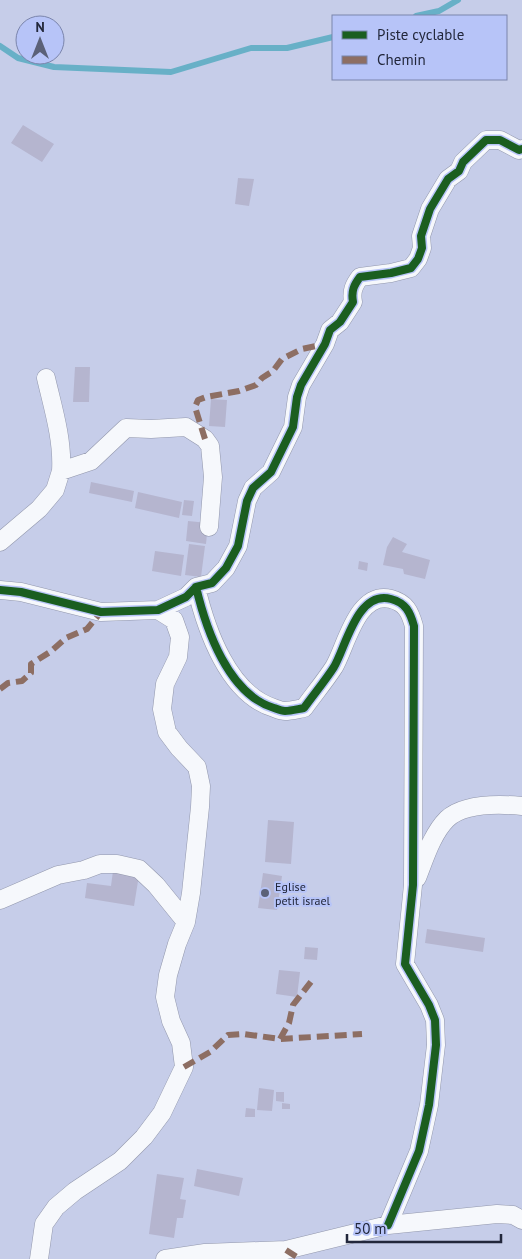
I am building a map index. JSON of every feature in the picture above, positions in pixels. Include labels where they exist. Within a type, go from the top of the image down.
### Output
[{"type":"street","points":[[0,590],[21,592],[101,612],[158,610],[186,597],[196,587],[212,583],[226,568],[238,546],[247,501],[253,488],[271,472],[293,427],[297,397],[301,385],[325,344],[330,330],[340,322],[353,302],[354,285],[360,277],[411,268],[418,259],[422,248],[421,236],[430,209],[448,179],[459,171],[463,162],[486,140],[500,140],[519,150],[522,149]]},
{"type":"street","points":[[0,542],[39,510],[55,490],[62,456],[46,378]]},
{"type":"street","points":[[60,472],[91,461],[126,428],[186,427],[205,439],[210,446],[213,477],[209,527]]},
{"type":"street","points":[[196,587],[210,636],[234,678],[248,695],[263,705],[284,711],[304,708],[335,666],[353,624],[366,606],[373,601],[386,598],[401,601],[410,612],[414,626],[414,885],[405,964],[430,1005],[435,1020],[436,1045],[429,1105],[419,1150],[388,1225]]},
{"type":"street","points":[[38,1259],[44,1224],[56,1207],[75,1191],[120,1161],[144,1137],[162,1112],[184,1067],[181,1043],[171,1021],[165,996],[168,975],[186,922],[194,868],[201,786],[197,767],[167,732],[162,709],[165,684],[178,657],[180,637],[174,620],[158,610]]},
{"type":"street","points":[[414,885],[433,840],[448,818],[466,809],[487,804],[522,806]]},
{"type":"street","points":[[0,900],[58,876],[100,864],[117,864],[139,869],[156,885],[186,922]]},
{"type":"street","points":[[165,1259],[205,1253],[286,1250],[388,1225],[497,1214],[513,1215],[522,1220]]},
{"type":"building","points":[[23,125],[54,144],[42,162],[11,143]]},
{"type":"building","points":[[238,178],[254,179],[249,206],[235,204]]},
{"type":"building","points":[[75,367],[90,367],[89,402],[73,402]]},
{"type":"building","points":[[211,399],[227,400],[225,427],[209,426]]},
{"type":"building","points":[[91,482],[134,491],[132,502],[89,493]]},
{"type":"building","points":[[138,492],[182,502],[179,518],[135,508]]},
{"type":"building","points":[[184,500],[194,501],[192,516],[182,515]]},
{"type":"building","points":[[188,521],[208,523],[206,544],[186,541]]},
{"type":"building","points":[[393,537],[407,544],[402,552],[430,560],[425,579],[404,574],[403,569],[383,565],[387,547]]},
{"type":"building","points":[[189,544],[205,546],[201,577],[185,575]]},
{"type":"building","points":[[155,551],[184,555],[181,576],[152,571]]},
{"type":"building","points":[[359,561],[368,563],[367,571],[358,569]]},
{"type":"building","points":[[268,820],[294,822],[291,864],[265,862]]},
{"type":"building","points":[[113,871],[139,875],[134,906],[85,898],[87,883],[111,886]]},
{"type":"building","points":[[263,873],[282,876],[277,910],[258,908]]},
{"type":"building","points":[[427,929],[485,938],[483,952],[425,943]]},
{"type":"building","points":[[305,947],[318,948],[317,960],[304,959]]},
{"type":"building","points":[[279,970],[300,972],[297,997],[276,994]]},
{"type":"building","points":[[259,1088],[274,1090],[272,1111],[257,1110]]},
{"type":"building","points":[[276,1092],[284,1092],[284,1102],[276,1101]]},
{"type":"building","points":[[282,1103],[290,1104],[290,1109],[282,1109]]},
{"type":"building","points":[[246,1108],[255,1109],[255,1117],[245,1117]]},
{"type":"building","points":[[197,1169],[243,1178],[239,1196],[194,1186]]},
{"type":"building","points":[[157,1174],[184,1178],[180,1199],[186,1200],[183,1218],[177,1218],[174,1238],[149,1234]]},
{"type":"waterway","points":[[421,15],[439,11],[458,0]]},
{"type":"waterway","points":[[0,46],[18,58],[54,67],[171,72],[251,48],[287,48],[332,37]]},
{"type":"marked path","points":[[205,439],[195,407],[198,400],[239,391],[256,385],[262,378],[273,371],[282,359],[302,349],[325,344]]},
{"type":"marked path","points":[[0,689],[8,683],[22,681],[31,673],[31,664],[50,652],[66,638],[87,629],[101,612]]},
{"type":"marked path","points":[[280,1039],[289,1023],[293,1005],[314,978]]},
{"type":"marked path","points":[[184,1067],[210,1052],[228,1035],[244,1034],[280,1039],[362,1034]]},
{"type":"marked path","points":[[286,1250],[300,1259]]},
{"type":"cycle path","points":[[0,590],[21,592],[101,612],[158,610],[186,597],[196,587],[212,583],[226,568],[238,546],[247,501],[253,488],[271,472],[293,427],[297,397],[301,385],[325,344],[330,330],[340,322],[353,302],[353,291],[360,277],[411,268],[418,259],[422,248],[421,236],[430,209],[448,179],[459,171],[463,162],[486,140],[500,140],[519,150],[522,149]]},
{"type":"cycle path","points":[[196,587],[213,640],[232,675],[258,701],[282,711],[304,708],[334,667],[354,622],[369,603],[379,599],[391,599],[404,606],[411,616],[414,626],[413,885],[405,964],[429,1005],[435,1020],[436,1045],[429,1105],[419,1151],[388,1225]]},
{"type":"place","name":"Eglise petit israel","points":[[265,893]]}]
